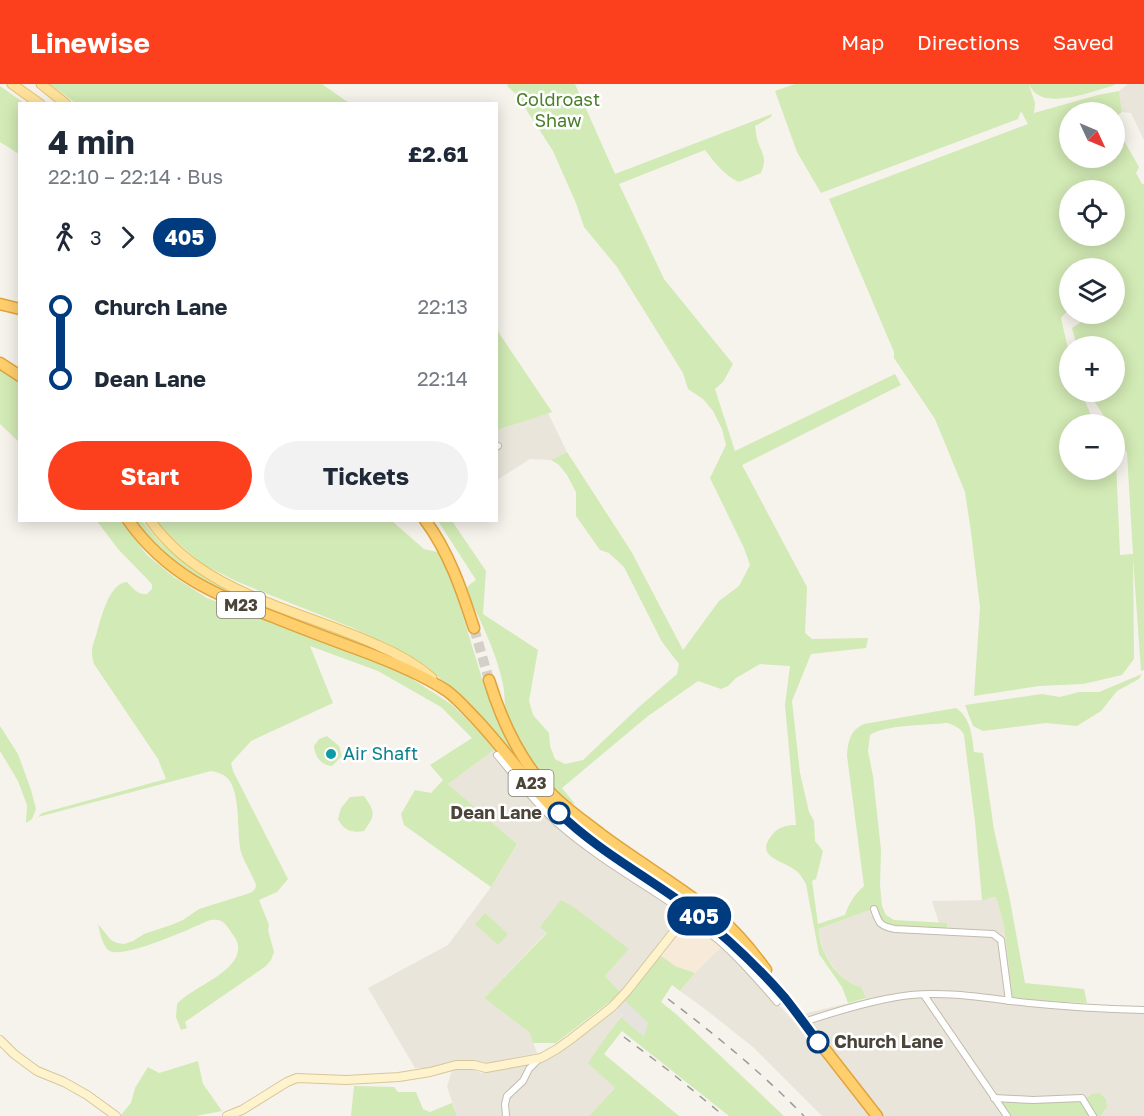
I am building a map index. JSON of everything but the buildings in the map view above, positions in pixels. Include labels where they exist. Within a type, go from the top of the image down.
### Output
[{"type":"highway","points":[[0,303],[18,308]]},
{"type":"highway","points":[[0,363],[18,375]]},
{"type":"highway","name":"M23","points":[[130,522],[159,556],[202,587],[237,603],[376,656],[422,677],[447,692]]},
{"type":"highway","points":[[426,522],[451,564],[474,628]]},
{"type":"highway","name":"A23","points":[[489,680],[498,707],[515,743],[529,767],[547,789],[573,813],[694,906],[728,946],[803,1022],[877,1116]]},
{"type":"highway","name":"A23","points":[[447,692],[483,727],[562,816],[596,844],[673,900],[694,906],[721,919],[747,945],[780,1000]]},
{"type":"main road","points":[[12,84],[37,102]]},
{"type":"main road","points":[[41,84],[64,102]]},
{"type":"main road","name":"A23","points":[[152,522],[176,550],[208,575],[242,592],[386,649],[428,675],[447,692]]},
{"type":"street","points":[[497,755],[561,827],[589,849],[673,900],[682,921],[691,930],[702,930],[728,946]]},
{"type":"street","points":[[506,1116],[507,1096],[523,1081],[528,1069],[612,1007],[694,906]]},
{"type":"street","points":[[874,909],[878,922],[885,927],[993,934],[1001,940],[1009,1001]]},
{"type":"street","points":[[803,1022],[912,995],[949,994],[1067,1007],[1144,1010]]},
{"type":"street","points":[[924,995],[1007,1116]]},
{"type":"street","points":[[0,1040],[14,1054],[38,1071],[87,1095],[116,1116]]},
{"type":"street","points":[[227,1116],[242,1110],[286,1082],[297,1078],[346,1080],[399,1077],[456,1065],[486,1068],[541,1058]]},
{"type":"street","points":[[994,1098],[1034,1100],[1082,1098],[1093,1116]]},
{"type":"shaded area","points":[[1128,84],[1144,84],[1144,140],[1131,113],[1125,112],[1125,102],[1121,102],[1119,91]]},
{"type":"shaded area","points":[[548,413],[567,452],[551,460],[530,459],[498,479],[498,430]]},
{"type":"shaded area","points":[[494,750],[543,808],[676,909],[679,921],[621,993],[605,976],[629,949],[540,927],[547,932],[484,998],[529,1032],[537,1053],[487,1064],[465,1061],[428,1068],[415,1068],[368,988],[448,945],[491,887],[517,844],[448,784]]},
{"type":"shaded area","points":[[996,897],[1004,926],[1014,1000],[1144,1011],[1144,1116],[822,1116],[753,1047],[680,991],[722,946],[790,1017],[866,999],[838,973],[824,953],[818,929],[875,908],[884,922],[897,926],[947,923],[939,923],[932,901],[987,900],[987,898]]},
{"type":"shaded area","points":[[689,920],[722,946],[695,973],[675,966],[660,955]]},
{"type":"shaded area","points":[[623,999],[649,1023],[644,1038],[621,1017],[623,1014],[617,1010]]},
{"type":"shaded area","points":[[617,1010],[623,1014],[589,1063],[615,1088],[589,1116],[457,1116],[447,1087],[452,1070],[469,1068],[481,1073],[502,1070],[526,1062],[572,1043]]},
{"type":"green space","points":[[50,84],[322,84],[348,102],[74,102]]},
{"type":"green space","name":"Coldroast Shaw","points":[[507,84],[575,84],[615,174],[772,114],[771,117],[755,126],[757,140],[764,157],[761,173],[739,182],[724,172],[705,150],[619,184],[664,279],[733,364],[723,382],[715,389],[735,451],[895,374],[901,385],[742,465],[807,587],[805,633],[812,639],[868,638],[866,648],[811,654],[792,701],[800,773],[809,812],[814,821],[815,841],[823,851],[816,879],[812,881],[818,924],[845,915],[853,899],[864,886],[847,756],[849,741],[853,733],[864,724],[956,708],[968,722],[974,752],[983,753],[994,830],[1025,983],[1084,989],[1087,1003],[1013,1000],[1004,926],[996,897],[982,900],[964,735],[955,726],[947,723],[906,726],[885,729],[870,735],[868,751],[881,850],[882,906],[886,915],[894,920],[947,923],[947,928],[914,928],[888,924],[880,918],[875,908],[818,929],[822,948],[831,965],[844,979],[861,987],[866,998],[848,1003],[842,987],[819,954],[806,884],[797,871],[772,857],[766,848],[767,842],[777,830],[796,825],[785,705],[790,666],[760,664],[721,689],[698,681],[648,716],[562,788],[575,804],[556,792],[526,752],[507,715],[503,684],[496,660],[466,590],[476,580],[439,522],[453,522],[486,571],[483,614],[538,650],[529,701],[533,715],[549,733],[550,746],[555,759],[565,764],[583,760],[677,674],[679,664],[662,642],[624,567],[609,553],[600,550],[576,516],[576,492],[567,475],[559,465],[551,460],[567,452],[631,551],[683,650],[719,601],[739,586],[750,565],[710,478],[726,445],[722,429],[713,411],[703,399],[688,389],[683,373],[617,267],[584,227],[553,151],[516,94]]},
{"type":"green space","points":[[795,84],[1116,84],[1072,97],[1051,99],[1041,97],[1029,85],[1035,103],[1034,113],[1059,106],[1059,168],[1125,168],[1125,142],[1139,167],[1136,173],[1144,184],[1144,670],[1141,671],[1133,558],[1134,659],[1122,675],[1083,684],[1039,686],[974,696],[980,607],[965,492],[935,419],[894,358],[894,352],[829,199],[1028,124],[1021,111],[1018,119],[821,193],[797,152],[775,91]],"holes":[[[1059,258],[1125,258],[1125,324],[1078,324],[1072,328],[1074,336],[1125,336],[1125,402],[1095,402],[1103,414],[1125,414],[1125,450],[1133,554],[1120,555],[1117,480],[1059,480],[1059,414],[1091,414],[1085,402],[1059,402],[1059,336],[1065,336],[1062,324],[1059,324]]]},
{"type":"green space","points":[[0,86],[23,102],[18,102],[18,153],[0,142]]},
{"type":"green space","points":[[1119,91],[1121,102],[1073,102],[1098,95]]},
{"type":"green space","points":[[498,331],[552,412],[498,429]]},
{"type":"green space","points":[[0,369],[18,382],[18,441],[0,424]]},
{"type":"green space","points":[[98,522],[122,522],[147,555],[174,577],[207,598],[406,675],[451,704],[481,733],[494,750],[448,784],[517,844],[491,887],[404,825],[401,814],[415,790],[431,793],[443,780],[430,765],[472,738],[441,707],[378,671],[310,646],[333,703],[251,741],[231,763],[288,879],[277,892],[259,900],[269,925],[268,930],[274,952],[266,966],[185,1022],[187,1028],[181,1030],[176,1017],[177,1004],[224,971],[237,955],[238,945],[227,926],[221,921],[210,920],[158,942],[115,952],[106,947],[98,924],[111,940],[124,944],[183,920],[199,909],[254,890],[255,883],[241,852],[236,800],[230,782],[225,776],[211,771],[38,817],[42,813],[166,779],[158,759],[94,664],[93,644],[104,610],[115,588],[127,582],[140,593],[147,594],[152,589],[150,582],[118,549]]},
{"type":"green space","points":[[136,522],[143,522],[160,542],[193,570],[225,589],[376,651],[216,590],[180,567],[149,540]]},
{"type":"green space","points":[[158,522],[393,522],[424,549],[437,552],[447,564],[484,685],[511,747],[528,773],[465,700],[430,670],[353,628],[238,582],[204,565],[174,540]]},
{"type":"green space","points":[[1142,674],[1139,679],[1117,691],[1101,711],[1077,726],[1046,723],[983,731],[973,726],[965,705],[1042,694],[1060,697],[1079,692],[1099,692]]},
{"type":"green space","points":[[0,726],[18,754],[31,790],[36,809],[32,819],[26,823],[27,805],[18,781],[0,751]]},
{"type":"green space","points":[[327,736],[339,746],[342,756],[332,766],[317,757],[314,746],[319,739]]},
{"type":"green space","points":[[364,796],[371,806],[372,817],[364,831],[349,830],[338,819],[341,808],[350,797]]},
{"type":"green space","points":[[561,900],[629,949],[605,976],[621,993],[556,1043],[533,1043],[529,1032],[484,998],[547,933],[540,927]]},
{"type":"green space","points":[[485,913],[508,934],[498,945],[475,924]]},
{"type":"green space","points":[[660,955],[675,966],[695,973],[680,991],[672,985],[661,1002],[784,1116],[729,1116],[622,1031],[604,1054],[679,1116],[589,1116],[615,1088],[588,1063],[621,1017],[644,1037],[648,1023],[623,999]]},
{"type":"green space","points":[[198,1061],[203,1084],[222,1111],[196,1116],[120,1116],[131,1103],[135,1088],[148,1067],[159,1073]]},
{"type":"green space","points":[[354,1086],[394,1087],[398,1092],[416,1092],[423,1109],[430,1112],[452,1103],[457,1116],[351,1116]]},
{"type":"green space","points":[[1099,1093],[1106,1099],[1107,1107],[1100,1116],[1011,1116],[1001,1102],[1079,1102],[1092,1094]]},
{"type":"tunnel","points":[[474,628],[489,680]]},
{"type":"railway","points":[[668,999],[738,1055],[804,1116]]},
{"type":"railway","points":[[624,1037],[724,1116]]},
{"type":"bus line","name":"405","points":[[559,813],[594,843],[691,910],[745,956],[784,997],[818,1042]]},
{"type":"place","name":"Air Shaft","points":[[331,754]]},
{"type":"place","name":"Dean Lane","points":[[559,813]]},
{"type":"place","name":"Church Lane","points":[[818,1042]]}]
